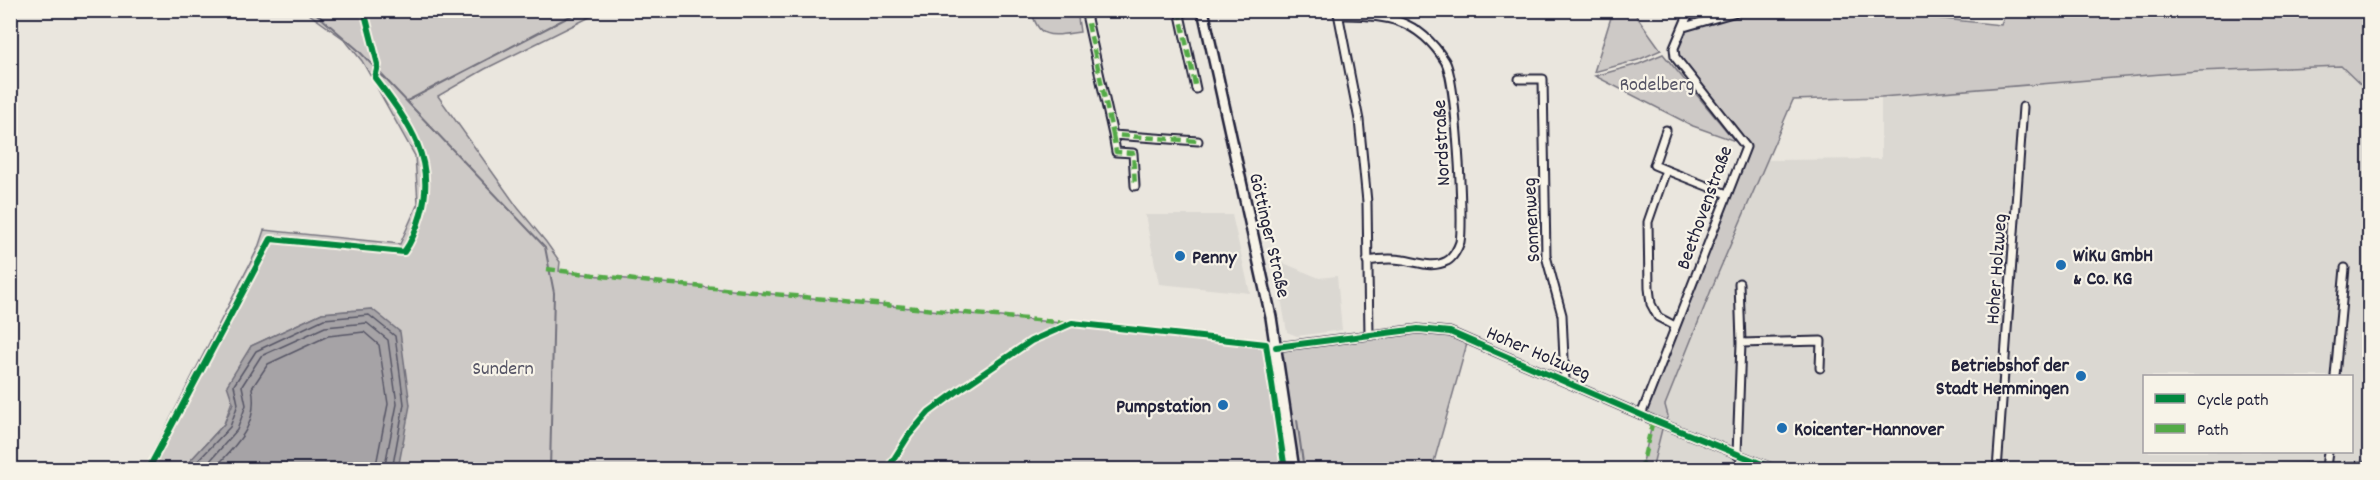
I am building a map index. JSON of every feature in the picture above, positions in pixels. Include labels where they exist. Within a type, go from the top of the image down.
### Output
[{"type":"street","points":[[1085,10],[1116,152],[1133,153]]},
{"type":"street","points":[[1179,10],[1197,89]]},
{"type":"street","name":"Göttinger Straße","points":[[1203,10],[1214,69],[1253,231],[1276,347],[1294,470]]},
{"type":"street","name":"Beethovenstraße","points":[[1641,415],[1746,147],[1675,57],[1674,48],[1690,10]]},
{"type":"street","points":[[1684,27],[1743,10]]},
{"type":"street","name":"Nordstraße","points":[[1367,261],[1384,258],[1428,266],[1448,261],[1456,252],[1460,243],[1460,206],[1453,89],[1446,62],[1415,28],[1388,16],[1338,13],[1359,120],[1367,205],[1367,261],[1369,335]]},
{"type":"street","name":"Sonnenweg","points":[[1519,80],[1543,79],[1546,256],[1562,315],[1566,381]]},
{"type":"street","name":"Hoher Holzweg","points":[[1997,470],[2023,107]]},
{"type":"street","points":[[1666,130],[1654,165],[1727,194]]},
{"type":"street","points":[[1113,135],[1198,141]]},
{"type":"street","points":[[1133,136],[1135,186]]},
{"type":"street","points":[[1666,170],[1648,222],[1649,288],[1651,304],[1658,317],[1676,326]]},
{"type":"street","points":[[2335,375],[2345,268]]},
{"type":"street","points":[[1737,455],[1741,343],[1739,283]]},
{"type":"street","name":"Hoher Holzweg","points":[[1276,347],[1418,329],[1450,332],[1641,415],[1777,470]]},
{"type":"street","points":[[1741,343],[1821,341],[1820,368]]},
{"type":"street","points":[[2326,467],[2328,453]]},
{"type":"street","points":[[2257,470],[2370,466]]},
{"type":"shaded area","points":[[2342,66],[2369,93],[2369,469],[1652,470],[1663,424],[1668,416],[1665,405],[1767,160],[1881,159],[1881,97],[2198,71]]},
{"type":"shaded area","points":[[1145,215],[1232,215],[1250,293],[1159,284]]},
{"type":"shaded area","points":[[1274,259],[1319,278],[1337,276],[1342,330],[1297,336],[1287,332]]},
{"type":"green space","points":[[1743,10],[1867,11],[2001,25],[2007,10],[2369,11],[2369,93],[2341,66],[2198,71],[1881,97],[1793,100],[1716,278],[1665,405],[1668,416],[1663,425],[1652,469],[1641,470],[1653,421],[1641,415],[1746,147],[1675,57],[1674,48],[1684,27]]},
{"type":"green space","name":"Sundern","points":[[305,11],[602,11],[485,69],[438,96],[518,208],[560,262],[559,271],[1259,343],[1276,347],[1418,329],[1450,332],[1468,340],[1432,469],[359,470],[372,309],[322,313],[251,346],[224,424],[189,462],[188,469],[144,470],[258,248],[264,230],[400,244],[418,203],[415,156],[362,61],[344,39]]},
{"type":"green space","points":[[1032,11],[1077,11],[1080,32],[1055,35],[1043,32],[1035,21]]},
{"type":"green space","points":[[1613,11],[1633,11],[1661,50],[1638,60],[1594,72]]},
{"type":"green space","name":"Rodelberg","points":[[1663,54],[1735,141],[1693,126],[1595,76],[1639,64]]},
{"type":"water","points":[[372,309],[400,332],[410,405],[398,469],[188,469],[189,462],[224,424],[233,403],[227,385],[251,346],[322,313]]},
{"type":"waterway","points":[[312,10],[358,50],[545,247],[554,293],[550,470]]},
{"type":"waterway","points":[[407,101],[582,10]]},
{"type":"waterway","points":[[1297,420],[1304,470]]},
{"type":"marked path","points":[[1085,10],[1113,135],[1198,141]]},
{"type":"marked path","points":[[1179,10],[1196,89]]},
{"type":"marked path","points":[[1113,135],[1116,152],[1133,153],[1135,186]]},
{"type":"marked path","points":[[547,269],[643,281],[1066,323]]},
{"type":"marked path","points":[[1641,470],[1653,420]]},
{"type":"cycle path","points":[[148,470],[271,239],[404,252],[412,238],[421,214],[425,194],[422,158],[408,125],[375,78],[378,65],[364,10]]},
{"type":"cycle path","points":[[887,470],[909,435],[929,412],[1031,341],[1072,323],[1266,344],[1285,470]]},
{"type":"cycle path","points":[[1276,347],[1418,329],[1450,332],[1653,420],[1777,470]]},
{"type":"place","name":"Penny","points":[[1180,256]]},
{"type":"place","name":"WiKu GmbH & Co. KG","points":[[2061,265]]},
{"type":"place","name":"Betriebshof der Stadt Hemmingen","points":[[2081,376]]},
{"type":"place","name":"Pumpstation","points":[[1223,405]]},
{"type":"place","name":"Koicenter-Hannover","points":[[1782,428]]}]
